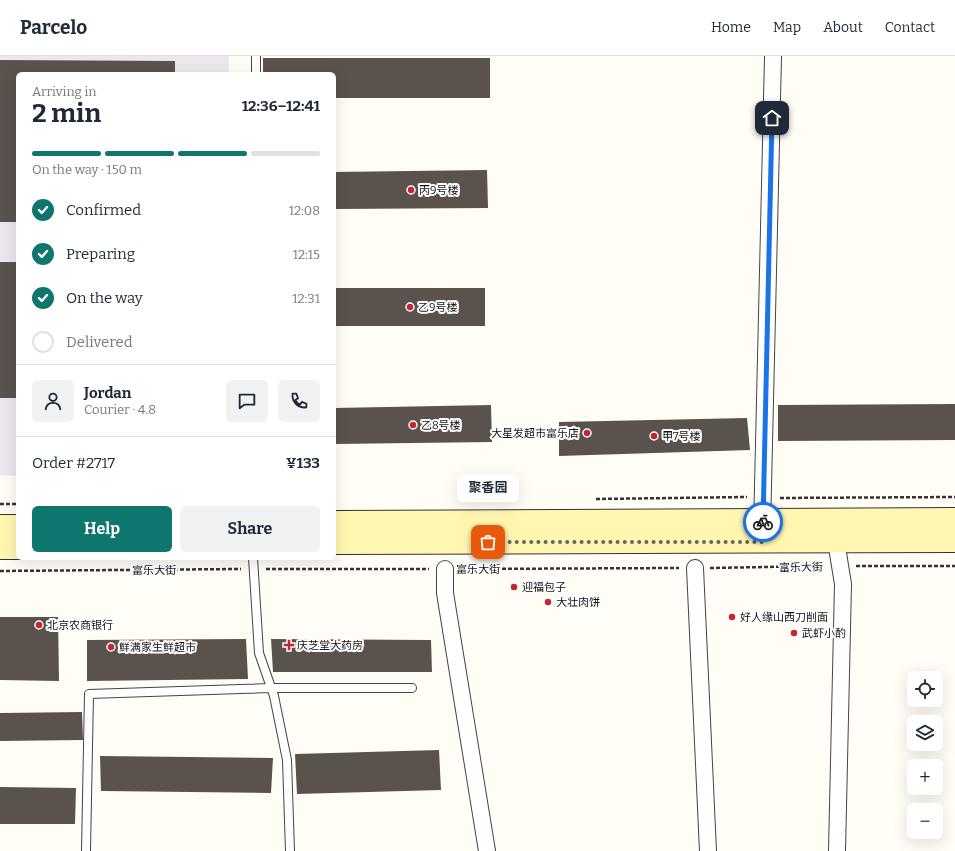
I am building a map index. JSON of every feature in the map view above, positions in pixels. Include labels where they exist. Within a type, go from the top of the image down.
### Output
[{"type":"main road","points":[[336,543],[762,531],[830,520],[955,519]]},
{"type":"main road","points":[[336,522],[762,531],[836,541],[955,541]]},
{"type":"main road","points":[[0,526],[16,526]]},
{"type":"main road","points":[[0,548],[16,548]]},
{"type":"street","points":[[762,531],[773,56]]},
{"type":"street","points":[[830,520],[836,541],[843,584],[837,851]]},
{"type":"street","points":[[694,568],[708,851]]},
{"type":"street","points":[[445,569],[445,592],[488,851]]},
{"type":"lane","points":[[256,56],[256,72]]},
{"type":"lane","points":[[253,560],[259,653],[272,688],[287,760],[290,851]]},
{"type":"lane","points":[[86,851],[89,694],[272,688],[412,688]]},
{"type":"path","points":[[0,504],[16,504]]},
{"type":"path","name":"富乐大街","points":[[0,571],[955,566]]},
{"type":"shaded area","points":[[0,56],[229,56],[229,72],[16,72],[16,476],[0,475]]},
{"type":"building","points":[[263,58],[490,58],[490,98],[336,98],[336,72],[263,72]]},
{"type":"building","points":[[0,60],[175,61],[175,72],[16,72],[16,222],[0,222]]},
{"type":"building","name":"丙9号楼","points":[[487,170],[488,208],[336,209],[336,172]]},
{"type":"building","points":[[0,262],[16,262],[16,398],[0,398]]},
{"type":"building","name":"乙9号楼","points":[[336,288],[485,288],[485,326],[336,326]]},
{"type":"building","points":[[955,404],[955,440],[778,441],[778,405]]},
{"type":"building","name":"乙8号楼","points":[[491,405],[492,442],[336,444],[336,408]]},
{"type":"building","name":"甲7号楼","points":[[747,418],[750,450],[559,456],[559,422]]},
{"type":"building","points":[[0,617],[58,617],[59,681],[0,680]]},
{"type":"building","points":[[246,639],[248,679],[87,681],[87,640]]},
{"type":"building","points":[[271,639],[431,640],[432,672],[273,672]]},
{"type":"building","points":[[82,712],[83,740],[0,741],[0,713]]},
{"type":"building","points":[[439,750],[441,790],[297,794],[295,754]]},
{"type":"building","points":[[100,756],[273,758],[271,793],[101,791]]},
{"type":"building","points":[[0,787],[76,788],[75,824],[0,824]]},
{"type":"way so far","points":[[488,542],[762,542],[763,522]]},
{"type":"place","name":"丙9号楼","points":[[411,190]]},
{"type":"place","name":"乙9号楼","points":[[410,307]]},
{"type":"place","name":"乙8号楼","points":[[413,425]]},
{"type":"place","name":"大星发超市富乐店","points":[[587,433]]},
{"type":"place","name":"甲7号楼","points":[[654,436]]},
{"type":"place","name":"聚香园","points":[[488,542]]},
{"type":"place","name":"迎福包子","points":[[514,587]]},
{"type":"place","name":"大壮肉饼","points":[[548,602]]},
{"type":"place","name":"好人缘山西刀削面","points":[[732,617]]},
{"type":"place","name":"北京农商银行","points":[[39,625]]},
{"type":"place","name":"武虾小酌","points":[[794,633]]},
{"type":"place","name":"庆芝堂大药房","points":[[289,645]]},
{"type":"place","name":"鲜满家生鲜超市","points":[[111,647]]},
{"type":"route","points":[[763,522],[772,118]]}]
